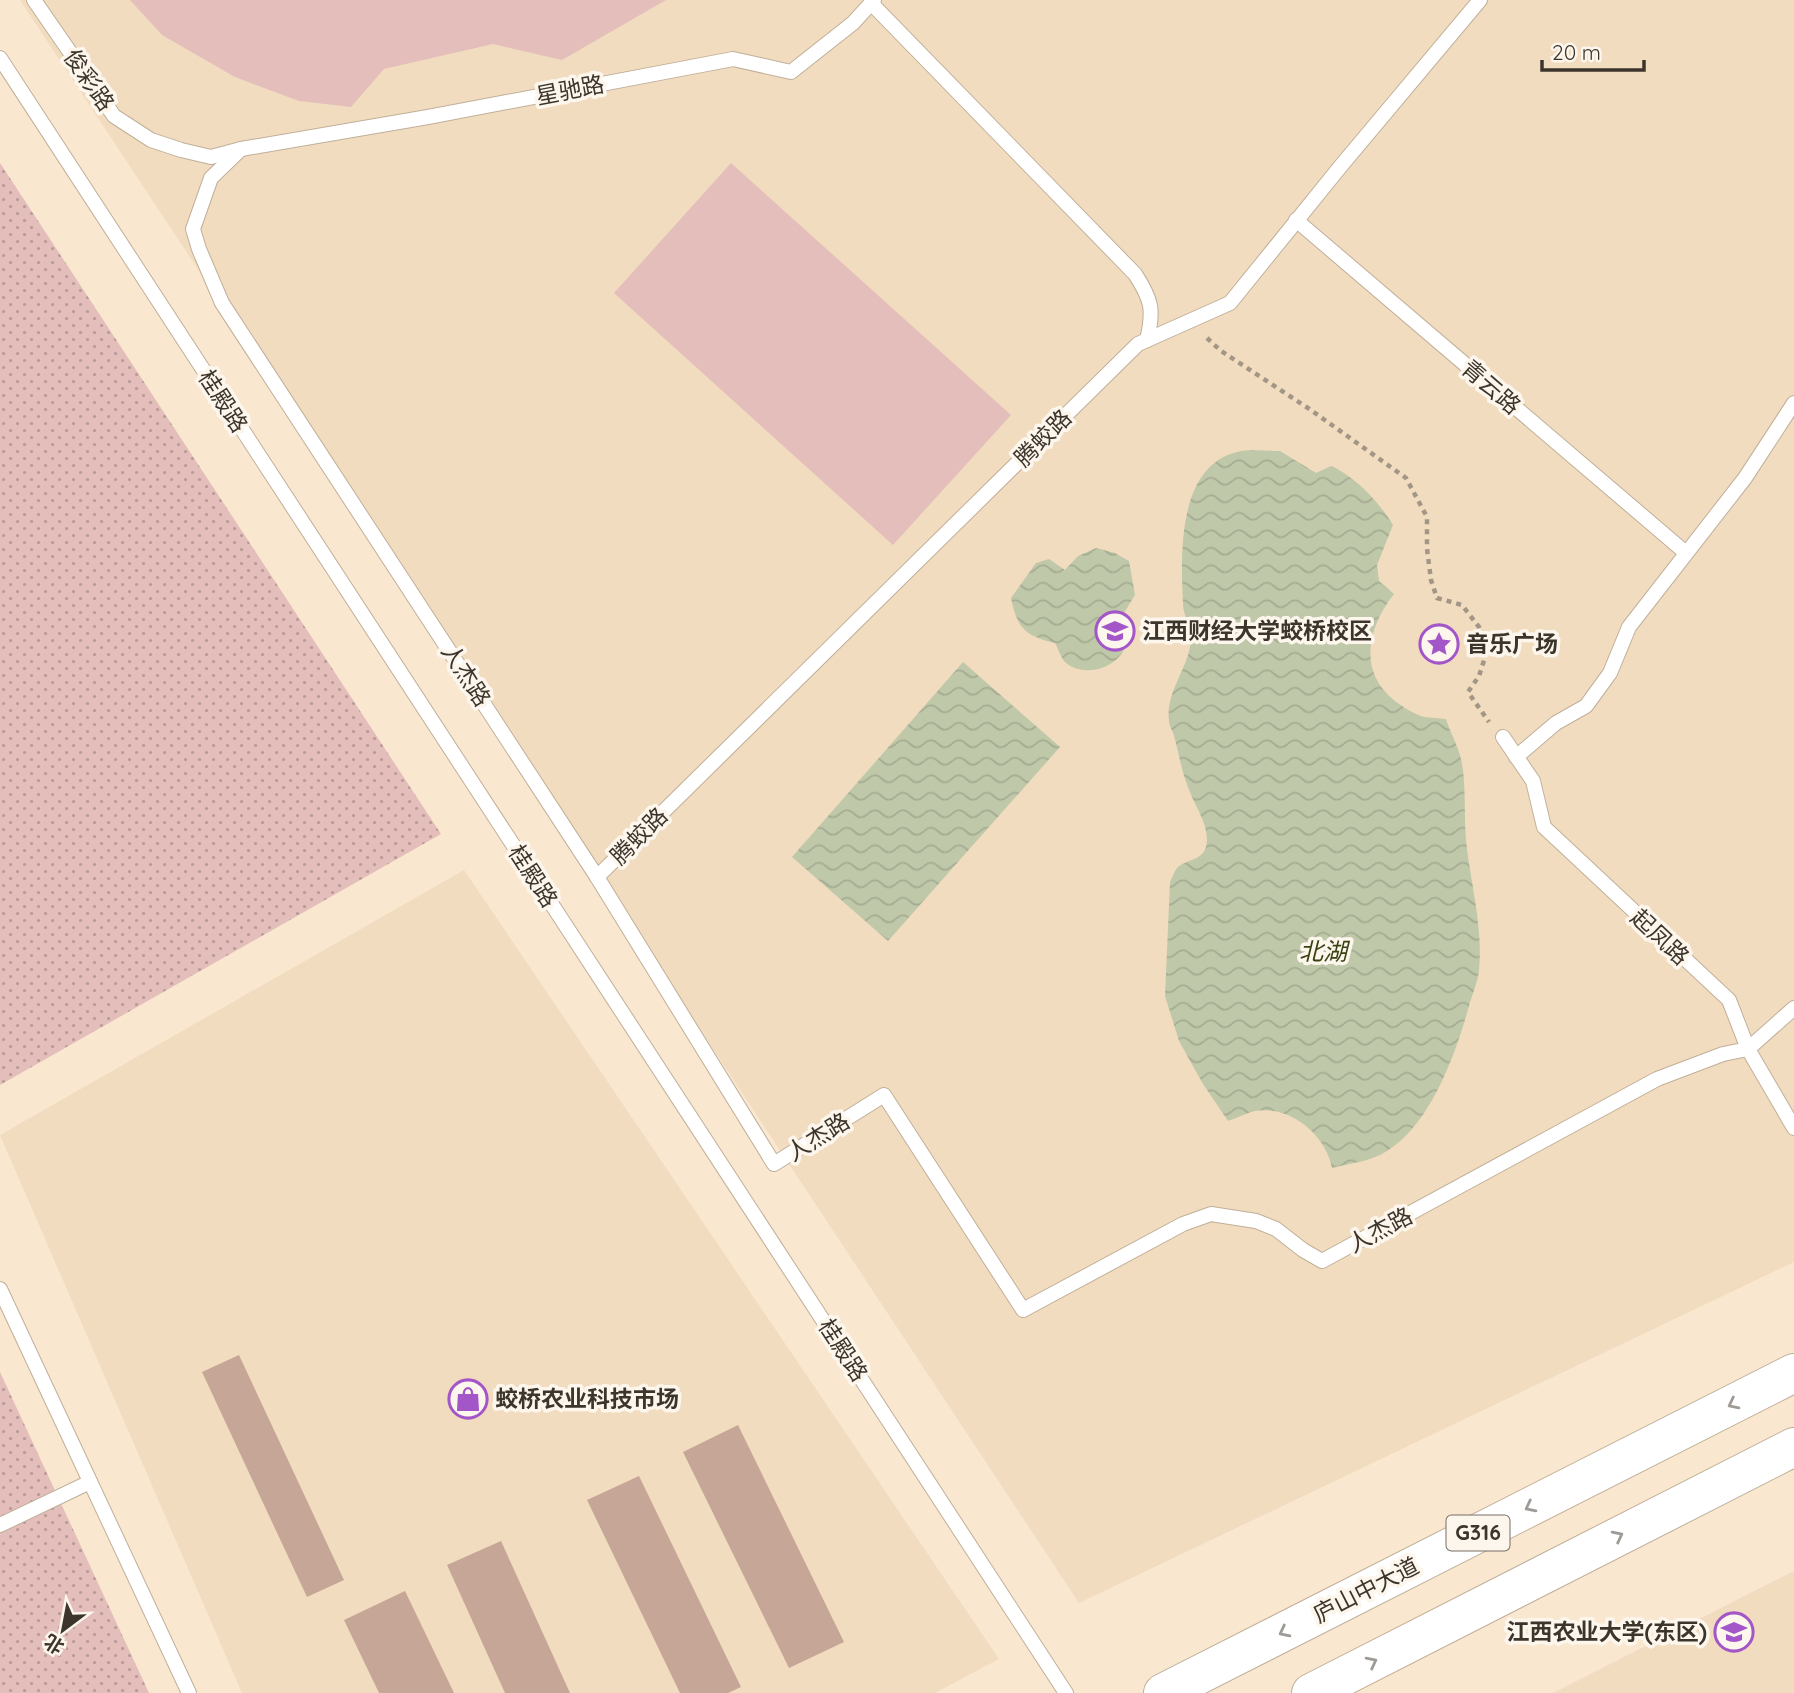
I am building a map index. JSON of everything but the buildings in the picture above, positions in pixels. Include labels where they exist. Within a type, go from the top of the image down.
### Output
[{"type":"highway","name":"庐山中大道","points":[[1163,1693],[1794,1373]]},
{"type":"highway","points":[[1311,1693],[1794,1447]]},
{"type":"lane","name":"俊彩路","points":[[34,0],[114,116],[151,140],[181,150],[211,157],[241,149]]},
{"type":"lane","name":"腾蛟路","points":[[597,877],[1138,344],[1230,303],[1480,0]]},
{"type":"lane","name":"星驰路","points":[[241,149],[428,117],[733,59],[791,72],[853,23],[872,1]]},
{"type":"lane","points":[[872,1],[1135,274],[1151,304],[1152,318],[1147,340]]},
{"type":"lane","name":"桂殿路","points":[[0,58],[1066,1693]]},
{"type":"lane","name":"人杰路","points":[[241,149],[211,178],[193,229],[222,303],[597,877],[774,1164],[884,1095],[1023,1310],[1183,1224],[1210,1214],[1256,1221],[1276,1229],[1322,1261],[1657,1079],[1713,1058],[1748,1049],[1794,1008]]},
{"type":"lane","name":"青云路","points":[[1296,220],[1686,553]]},
{"type":"lane","points":[[1516,757],[1556,723],[1586,706],[1610,673],[1629,627],[1745,478],[1794,403]]},
{"type":"lane","name":"起凤路","points":[[1503,737],[1533,781],[1544,827],[1729,1000],[1748,1049],[1794,1128]]},
{"type":"lane","points":[[0,1289],[188,1693]]},
{"type":"lane","points":[[0,1525],[90,1482]]},
{"type":"path","points":[[1188,322],[1221,351],[1308,408],[1406,478],[1427,517],[1427,549],[1431,580],[1437,598],[1462,605],[1479,627],[1488,648],[1479,676],[1468,692],[1483,716],[1503,737]]},
{"type":"shaded area","name":"江西财经大学蛟桥校区","points":[[20,0],[1794,0],[1794,1262],[1079,1603]]},
{"type":"shaded area","points":[[130,0],[666,0],[562,60],[493,44],[384,69],[351,107],[299,101],[235,77],[162,35]]},
{"type":"shaded area","points":[[0,163],[441,834],[0,1085]]},
{"type":"shaded area","points":[[731,163],[1011,415],[893,545],[614,293]]},
{"type":"shaded area","name":"蛟桥农业科技市场","points":[[464,870],[999,1659],[935,1693],[242,1693],[0,1135]]},
{"type":"shaded area","points":[[0,1372],[149,1693],[0,1693]]},
{"type":"shaded area","name":"江西农业大学(东区)","points":[[1794,1571],[1794,1693],[1553,1693]]},
{"type":"water","name":"北湖","points":[[1242,451],[1280,451],[1316,473],[1331,466],[1340,471],[1358,483],[1374,499],[1393,525],[1377,565],[1379,581],[1394,594],[1373,634],[1371,663],[1383,689],[1395,701],[1420,716],[1446,719],[1460,754],[1466,838],[1480,939],[1476,984],[1457,1045],[1429,1106],[1403,1139],[1381,1155],[1332,1168],[1322,1144],[1304,1125],[1293,1118],[1268,1110],[1255,1111],[1228,1121],[1179,1041],[1165,996],[1170,882],[1177,868],[1204,852],[1207,839],[1204,824],[1186,781],[1169,721],[1170,700],[1191,640],[1182,585],[1186,516],[1203,475],[1217,461]]},
{"type":"water","points":[[1096,548],[1115,553],[1129,561],[1135,595],[1119,621],[1126,635],[1121,655],[1104,667],[1084,670],[1065,662],[1055,643],[1029,634],[1016,617],[1011,598],[1036,563],[1049,559],[1065,570],[1078,556]]},
{"type":"water","points":[[963,662],[1060,747],[888,941],[792,857]]},
{"type":"place","name":"江西财经大学蛟桥校区","points":[[1115,631]]},
{"type":"place","name":"音乐广场","points":[[1439,644]]},
{"type":"place","name":"蛟桥农业科技市场","points":[[468,1399]]},
{"type":"place","name":"江西农业大学(东区)","points":[[1734,1632]]}]
